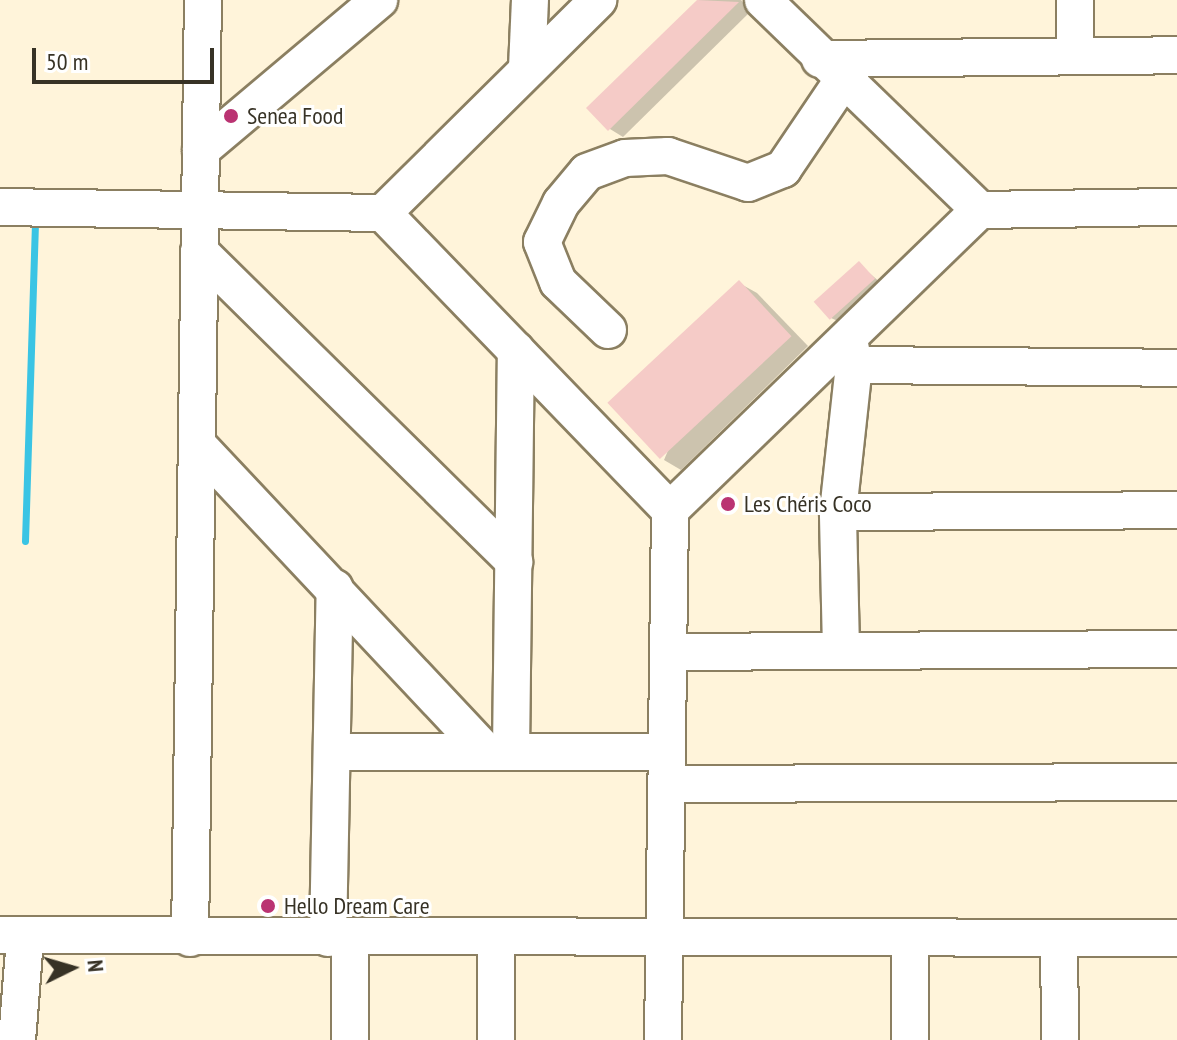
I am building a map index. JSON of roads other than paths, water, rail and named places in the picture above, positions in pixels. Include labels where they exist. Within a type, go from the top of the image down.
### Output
[{"type":"street","points":[[190,938],[203,0]]},
{"type":"street","points":[[201,150],[379,0]]},
{"type":"street","points":[[527,68],[530,0]]},
{"type":"street","points":[[383,213],[598,0]]},
{"type":"street","points":[[763,0],[980,210],[1177,207]]},
{"type":"street","points":[[1075,0],[1075,56]]},
{"type":"street","points":[[832,70],[1075,56],[1177,55]]},
{"type":"street","points":[[608,330],[558,282],[542,242],[561,203],[587,172],[625,158],[668,156],[748,183],[783,169],[832,70]]},
{"type":"street","points":[[26,209],[200,208],[383,213],[670,510],[663,1040]]},
{"type":"street","points":[[670,510],[851,350],[980,210]]},
{"type":"street","points":[[199,251],[514,562]]},
{"type":"street","points":[[498,752],[514,562],[516,350]]},
{"type":"street","points":[[851,350],[1177,368]]},
{"type":"street","points":[[841,649],[838,512],[851,350]]},
{"type":"street","points":[[197,444],[498,752]]},
{"type":"street","points":[[838,512],[1177,510]]},
{"type":"street","points":[[335,588],[332,752],[339,938],[350,1040]]},
{"type":"street","points":[[669,652],[1177,649]]},
{"type":"street","points":[[332,752],[498,752],[667,768],[1177,782]]},
{"type":"street","points":[[17,1040],[12,937],[1177,938]]},
{"type":"street","points":[[496,938],[496,1040]]},
{"type":"street","points":[[910,938],[910,1040]]},
{"type":"street","points":[[1059,938],[1060,1040]]},
{"type":"waterway","points":[[25,541],[35,228]]},
{"type":"place","name":"Senea Food","points":[[231,116]]},
{"type":"place","name":"Les Chéris Coco","points":[[728,504]]},
{"type":"place","name":"Hello Dream Care","points":[[268,906]]}]
